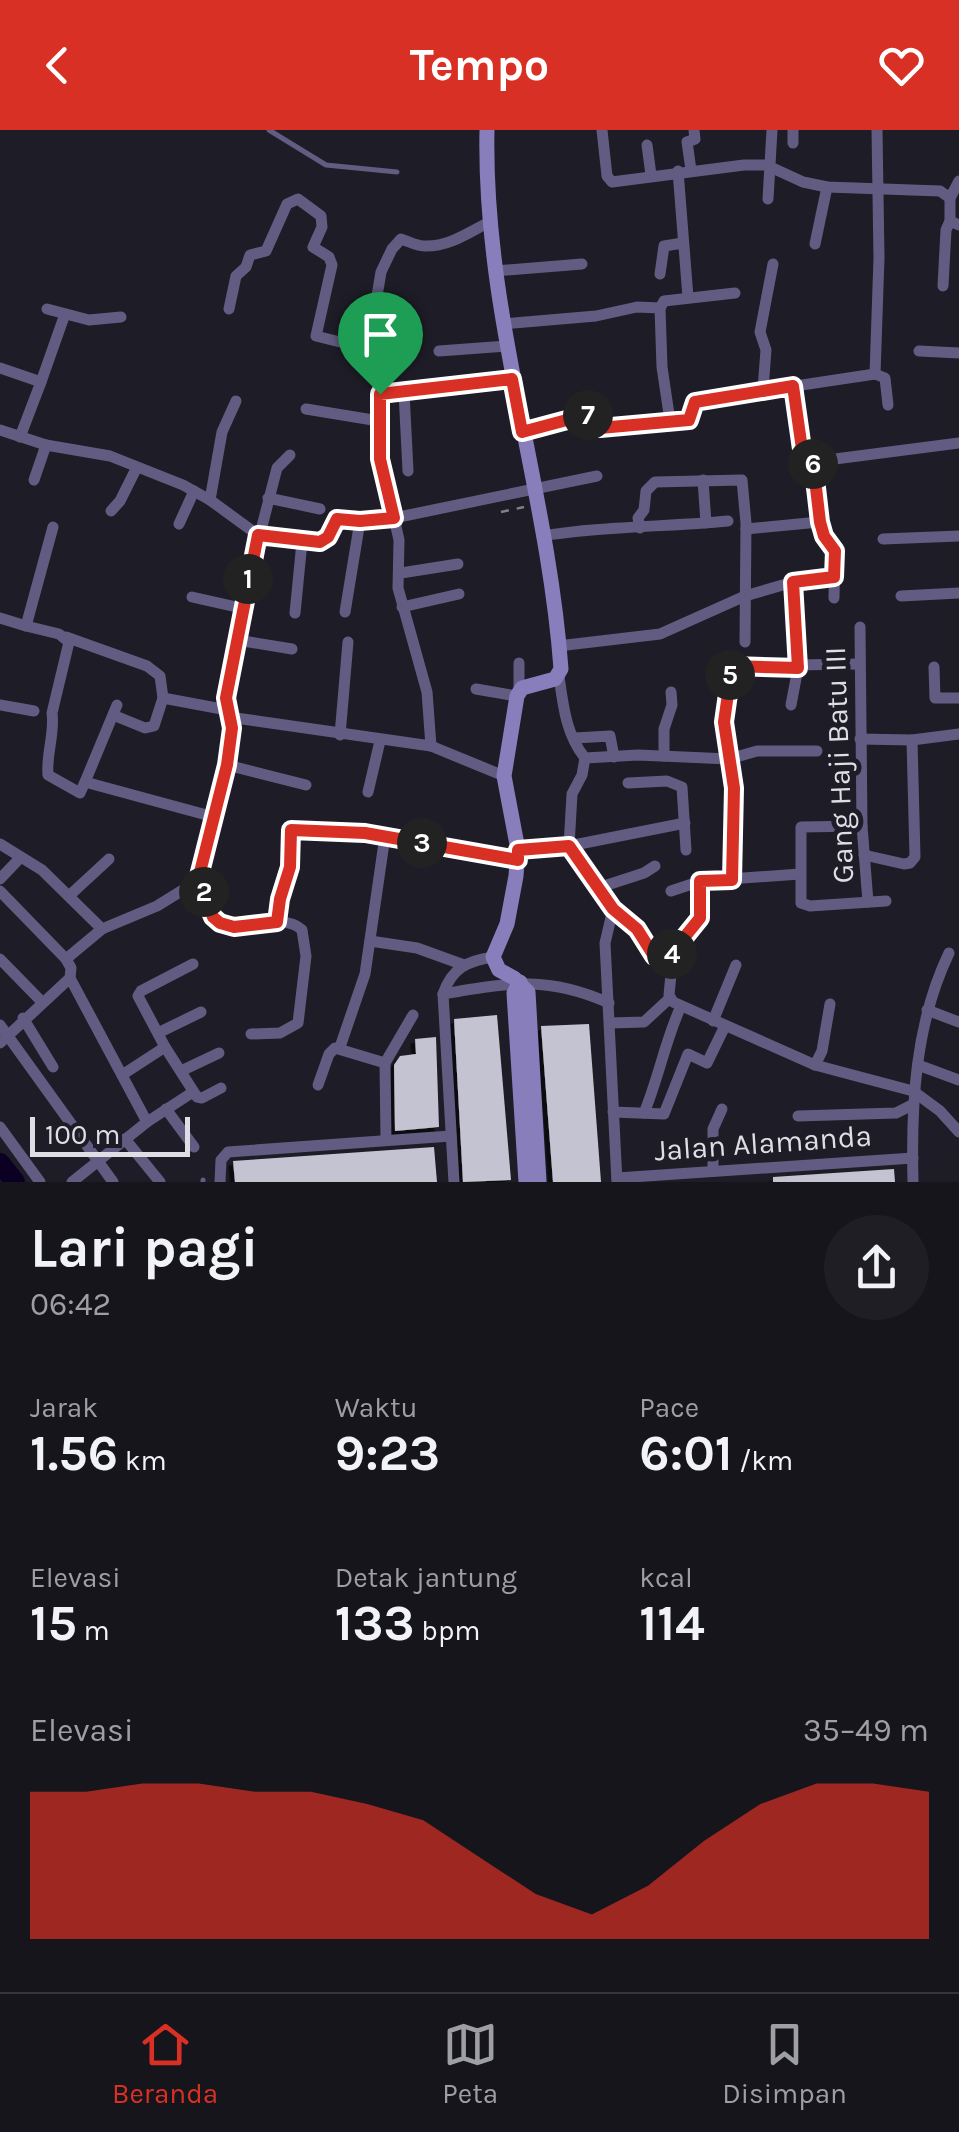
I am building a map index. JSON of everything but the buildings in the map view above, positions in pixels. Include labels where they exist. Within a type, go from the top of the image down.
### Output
[{"type":"street","points":[[487,130],[489,222],[495,271],[554,598],[564,720],[585,758]]},
{"type":"street","points":[[602,130],[608,180],[618,182],[744,164],[766,166],[827,188],[940,191],[950,198]]},
{"type":"street","points":[[688,296],[683,242],[684,171],[688,142],[695,140],[694,130]]},
{"type":"street","points":[[768,199],[772,130]]},
{"type":"street","points":[[875,374],[879,258],[877,130]]},
{"type":"street","points":[[647,146],[651,175]]},
{"type":"street","points":[[944,286],[946,230],[954,223],[950,198],[959,182]]},
{"type":"street","points":[[816,244],[827,188]]},
{"type":"street","points":[[228,308],[236,276],[250,255],[266,251],[287,204],[298,199],[321,216],[322,227],[313,247],[329,257],[332,265],[316,336],[376,351]]},
{"type":"street","points":[[431,746],[426,692],[398,588],[401,573],[394,518],[380,459],[378,284],[396,242],[404,238],[420,246],[452,242],[489,222]]},
{"type":"street","points":[[660,274],[664,246],[683,242]]},
{"type":"street","points":[[495,271],[582,264]]},
{"type":"street","points":[[762,389],[766,350],[760,332],[773,264]]},
{"type":"street","points":[[670,421],[662,368],[660,308],[664,302],[688,296],[736,293]]},
{"type":"street","points":[[503,324],[596,316],[637,307],[660,308]]},
{"type":"street","points":[[47,308],[102,321],[121,318]]},
{"type":"street","points":[[20,437],[65,314]]},
{"type":"street","points":[[439,352],[507,346]]},
{"type":"street","points":[[919,351],[959,353]]},
{"type":"street","points":[[0,368],[41,382]]},
{"type":"street","points":[[522,432],[593,413],[597,414],[600,428],[689,420],[695,402],[875,374],[885,378],[888,406]]},
{"type":"street","points":[[380,394],[512,379]]},
{"type":"street","points":[[793,386],[804,463],[959,443]]},
{"type":"street","points":[[404,392],[408,471]]},
{"type":"street","points":[[210,500],[222,432],[236,401]]},
{"type":"street","points":[[306,409],[379,421]]},
{"type":"street","points":[[0,430],[46,446],[94,452],[194,491],[258,535],[302,542],[323,541],[337,519],[394,518],[535,497],[596,476]]},
{"type":"street","points":[[34,480],[46,446]]},
{"type":"street","points":[[250,1034],[280,1033],[298,1023],[306,956],[304,940],[298,925],[277,922],[234,927],[220,923],[196,883],[232,738],[228,713],[241,608],[278,464],[290,455]]},
{"type":"street","points":[[813,462],[820,522],[835,551],[834,598]]},
{"type":"street","points":[[110,511],[120,502],[136,468]]},
{"type":"street","points":[[703,480],[706,523]]},
{"type":"street","points":[[640,528],[638,518],[644,510],[648,485],[665,481],[742,480],[746,529],[744,642]]},
{"type":"street","points":[[179,524],[194,491]]},
{"type":"street","points":[[268,498],[320,510]]},
{"type":"street","points":[[345,612],[360,521]]},
{"type":"street","points":[[542,536],[586,528],[728,521]]},
{"type":"street","points":[[746,529],[820,522]]},
{"type":"street","points":[[26,626],[53,527]]},
{"type":"street","points":[[883,538],[959,536]]},
{"type":"street","points":[[295,613],[302,542]]},
{"type":"street","points":[[401,573],[458,564]]},
{"type":"street","points":[[558,646],[660,634],[746,596],[793,582],[834,577]]},
{"type":"street","points":[[791,705],[798,668],[793,582]]},
{"type":"street","points":[[402,607],[459,594]]},
{"type":"street","points":[[901,596],[959,594]]},
{"type":"street","points":[[192,597],[241,608]]},
{"type":"street","points":[[0,618],[66,638],[156,671],[160,676],[162,698],[154,726],[145,728],[115,710],[80,793],[48,775],[46,755],[68,646],[66,638]]},
{"type":"street","name":"Gang Haji Batu III","points":[[860,627],[862,826],[868,902]]},
{"type":"street","points":[[237,640],[292,649]]},
{"type":"street","points":[[340,735],[348,642]]},
{"type":"street","points":[[519,663],[504,776],[518,855],[507,924],[493,957],[498,970],[520,982],[528,992],[524,1038],[530,1130],[540,1182]]},
{"type":"street","points":[[732,880],[734,788],[724,722],[732,666],[798,668],[860,664]]},
{"type":"street","points":[[934,667],[935,698],[959,698]]},
{"type":"street","points":[[476,690],[518,693],[559,676]]},
{"type":"street","points":[[664,756],[664,729],[672,692]]},
{"type":"street","points":[[162,698],[340,735],[431,746],[504,776]]},
{"type":"street","points":[[0,704],[34,710]]},
{"type":"street","points":[[860,739],[912,740],[959,734]]},
{"type":"street","points":[[575,738],[610,736],[614,757]]},
{"type":"street","points":[[864,856],[904,864],[914,860],[916,795],[912,740]]},
{"type":"street","points":[[368,792],[380,741]]},
{"type":"street","points":[[585,758],[664,756],[729,760],[757,751],[817,751]]},
{"type":"street","points":[[585,758],[572,794],[569,846],[613,909],[637,929],[654,956],[672,964],[674,971],[676,1002],[662,1068],[644,1113]]},
{"type":"street","points":[[227,765],[306,785]]},
{"type":"street","points":[[85,782],[214,818]]},
{"type":"street","points":[[628,783],[678,784],[684,792],[686,850]]},
{"type":"street","points":[[277,922],[290,867],[291,830],[384,836],[518,855],[686,823]]},
{"type":"street","points":[[862,826],[801,827],[803,906],[886,901]]},
{"type":"street","points":[[318,1085],[329,1054],[340,1047],[365,974],[384,836]]},
{"type":"street","points":[[0,844],[42,870],[99,926]]},
{"type":"street","points":[[0,879],[20,858]]},
{"type":"street","points":[[70,895],[109,859]]},
{"type":"street","points":[[601,888],[655,866]]},
{"type":"street","points":[[671,891],[700,881],[800,874]]},
{"type":"street","points":[[666,960],[700,918],[700,881]]},
{"type":"street","points":[[66,959],[99,926],[157,906],[196,883]]},
{"type":"street","points":[[0,891],[66,959],[71,968],[70,978],[147,1122]]},
{"type":"street","points":[[613,909],[605,943],[617,1180]]},
{"type":"street","points":[[370,941],[417,948],[464,965]]},
{"type":"street","points":[[913,1182],[913,1091],[927,1010],[949,953]]},
{"type":"street","points":[[454,1182],[444,994],[455,970],[493,957]]},
{"type":"street","points":[[0,959],[42,1002]]},
{"type":"street","points":[[194,964],[139,993],[138,999],[194,1092],[202,1098],[222,1088]]},
{"type":"street","points":[[613,1112],[664,1114],[688,1054],[707,1062],[736,965]]},
{"type":"street","points":[[70,978],[3,1033],[113,1182]]},
{"type":"street","points":[[444,994],[520,982],[547,983],[609,1003]]},
{"type":"street","points":[[610,1022],[644,1022],[676,1002]]},
{"type":"street","points":[[676,1002],[815,1065],[913,1091],[940,1111],[959,1132]]},
{"type":"street","points":[[815,1065],[822,1050],[830,1004]]},
{"type":"street","points":[[927,1010],[959,1022]]},
{"type":"street","points":[[158,1034],[201,1012]]},
{"type":"street","points":[[386,1140],[384,1064],[413,1015]]},
{"type":"street","points":[[24,1018],[53,1067]]},
{"type":"street","points":[[122,1075],[165,1047]]},
{"type":"street","points":[[340,1047],[384,1064]]},
{"type":"street","points":[[181,1071],[219,1053]]},
{"type":"street","points":[[918,1065],[959,1080]]},
{"type":"street","points":[[72,1182],[147,1122],[194,1092]]},
{"type":"street","points":[[798,1116],[896,1113],[912,1105]]},
{"type":"street","points":[[713,1171],[713,1129],[722,1108]]},
{"type":"street","points":[[166,1110],[194,1147]]},
{"type":"street","points":[[0,1127],[40,1182]]},
{"type":"street","points":[[526,1182],[530,1130]]},
{"type":"street","points":[[220,1182],[222,1160],[228,1152],[451,1136]]},
{"type":"street","points":[[126,1139],[160,1182]]},
{"type":"street","name":"Jalan Alamanda","points":[[617,1180],[912,1158]]},
{"type":"lane","points":[[270,130],[326,165],[398,172]]},
{"type":"path","points":[[501,512],[535,497]]},
{"type":"waterway","points":[[0,1163],[15,1182]]},
{"type":"route","points":[[512,379],[522,432],[593,413],[597,414],[600,428],[689,420],[695,402],[793,386],[804,463],[813,462],[820,522],[835,551],[834,577],[793,582],[798,668],[732,666],[724,742],[734,788],[732,880],[700,881],[700,918],[666,960],[654,956],[642,934],[613,909],[569,846],[518,850],[518,860],[508,860],[365,833],[291,830],[290,867],[277,922],[234,927],[213,917],[198,880],[232,738],[226,698],[258,535],[320,542],[328,537],[337,519],[394,518],[380,459],[380,394],[512,379]]}]
